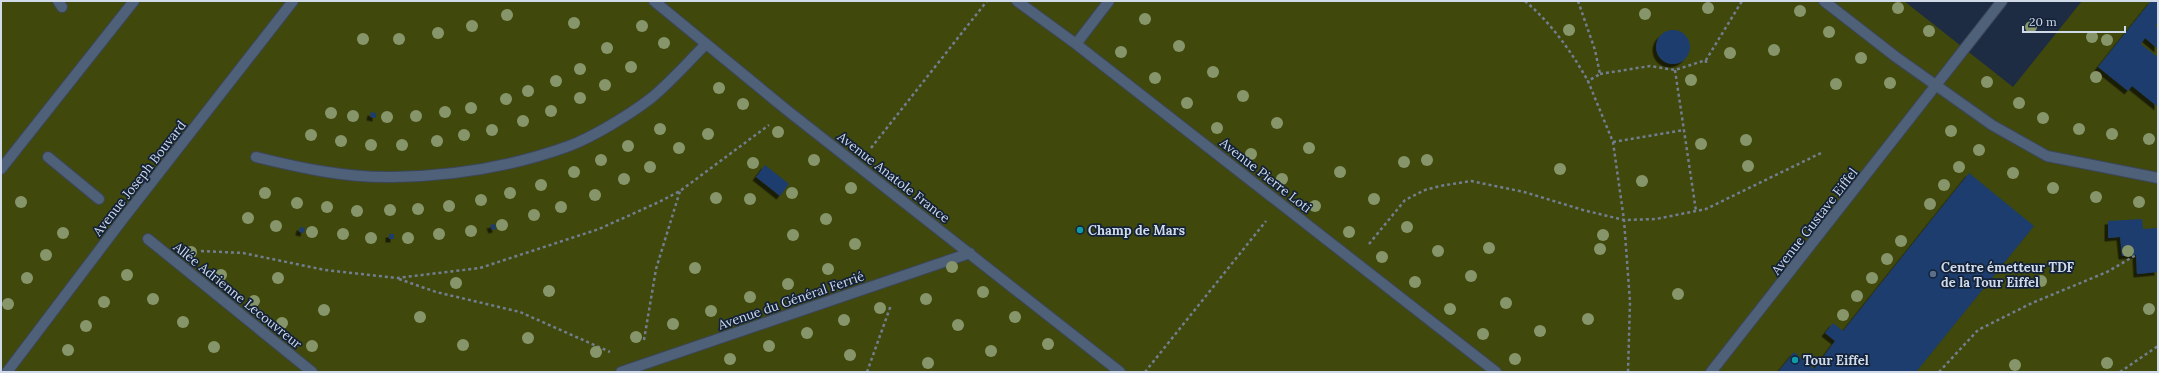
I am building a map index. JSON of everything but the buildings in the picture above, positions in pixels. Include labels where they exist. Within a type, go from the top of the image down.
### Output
[{"type":"street","points":[[1,169],[134,1]]},
{"type":"street","name":"Avenue Joseph Bouvard","points":[[7,372],[132,206],[293,1]]},
{"type":"street","name":"Avenue Anatole France","points":[[654,1],[788,111],[1120,372]]},
{"type":"street","name":"Avenue Pierre Loti","points":[[1018,1],[1076,44],[1496,372]]},
{"type":"street","points":[[1076,44],[1109,1]]},
{"type":"street","points":[[1824,1],[1896,57],[1992,125],[2047,156],[2158,178]]},
{"type":"street","name":"Avenue Gustave Eiffel","points":[[1711,372],[2002,1]]},
{"type":"street","points":[[256,157],[301,168],[393,177],[442,173],[525,160],[570,145],[612,123],[650,98],[706,44]]},
{"type":"street","points":[[48,157],[99,200]]},
{"type":"street","name":"Allée Adrienne Lecouvreur","points":[[148,239],[312,372]]},
{"type":"street","name":"Avenue du Général Ferrié","points":[[621,372],[970,253]]},
{"type":"path","points":[[858,165],[987,1]]},
{"type":"path","points":[[1525,1],[1539,13],[1572,54],[1588,81],[1613,142],[1624,220],[1630,302],[1628,372]]},
{"type":"path","points":[[1578,1],[1595,50],[1600,74]]},
{"type":"path","points":[[1706,66],[1706,60],[1742,1]]},
{"type":"path","points":[[1588,81],[1600,74],[1650,66],[1675,70],[1706,60]]},
{"type":"path","points":[[1675,70],[1696,211]]},
{"type":"path","points":[[198,251],[243,253],[325,270],[397,278],[480,268],[599,229],[680,191],[788,111]]},
{"type":"path","points":[[1613,142],[1684,130]]},
{"type":"path","points":[[1355,262],[1405,200],[1424,190],[1471,181],[1524,192],[1624,220],[1656,219],[1706,209],[1823,152]]},
{"type":"path","points":[[397,278],[436,292],[520,312],[640,365],[656,269],[680,191]]},
{"type":"path","points":[[1145,372],[1280,203]]},
{"type":"path","points":[[1940,372],[1978,330],[2032,303],[2107,272],[2136,255]]},
{"type":"path","points":[[867,372],[902,276]]},
{"type":"path","points":[[2120,372],[2158,346]]},
{"type":"green space","name":"Champ de Mars","points":[[1,1],[1904,1],[2013,87],[2082,1],[2158,1],[2158,372],[1,372]]},
{"type":"place","name":"Champ de Mars","points":[[1080,230]]},
{"type":"place","name":"Centre émetteur TDF de la Tour Eiffel","points":[[1933,274]]},
{"type":"place","name":"Tour Eiffel","points":[[1795,360]]}]
